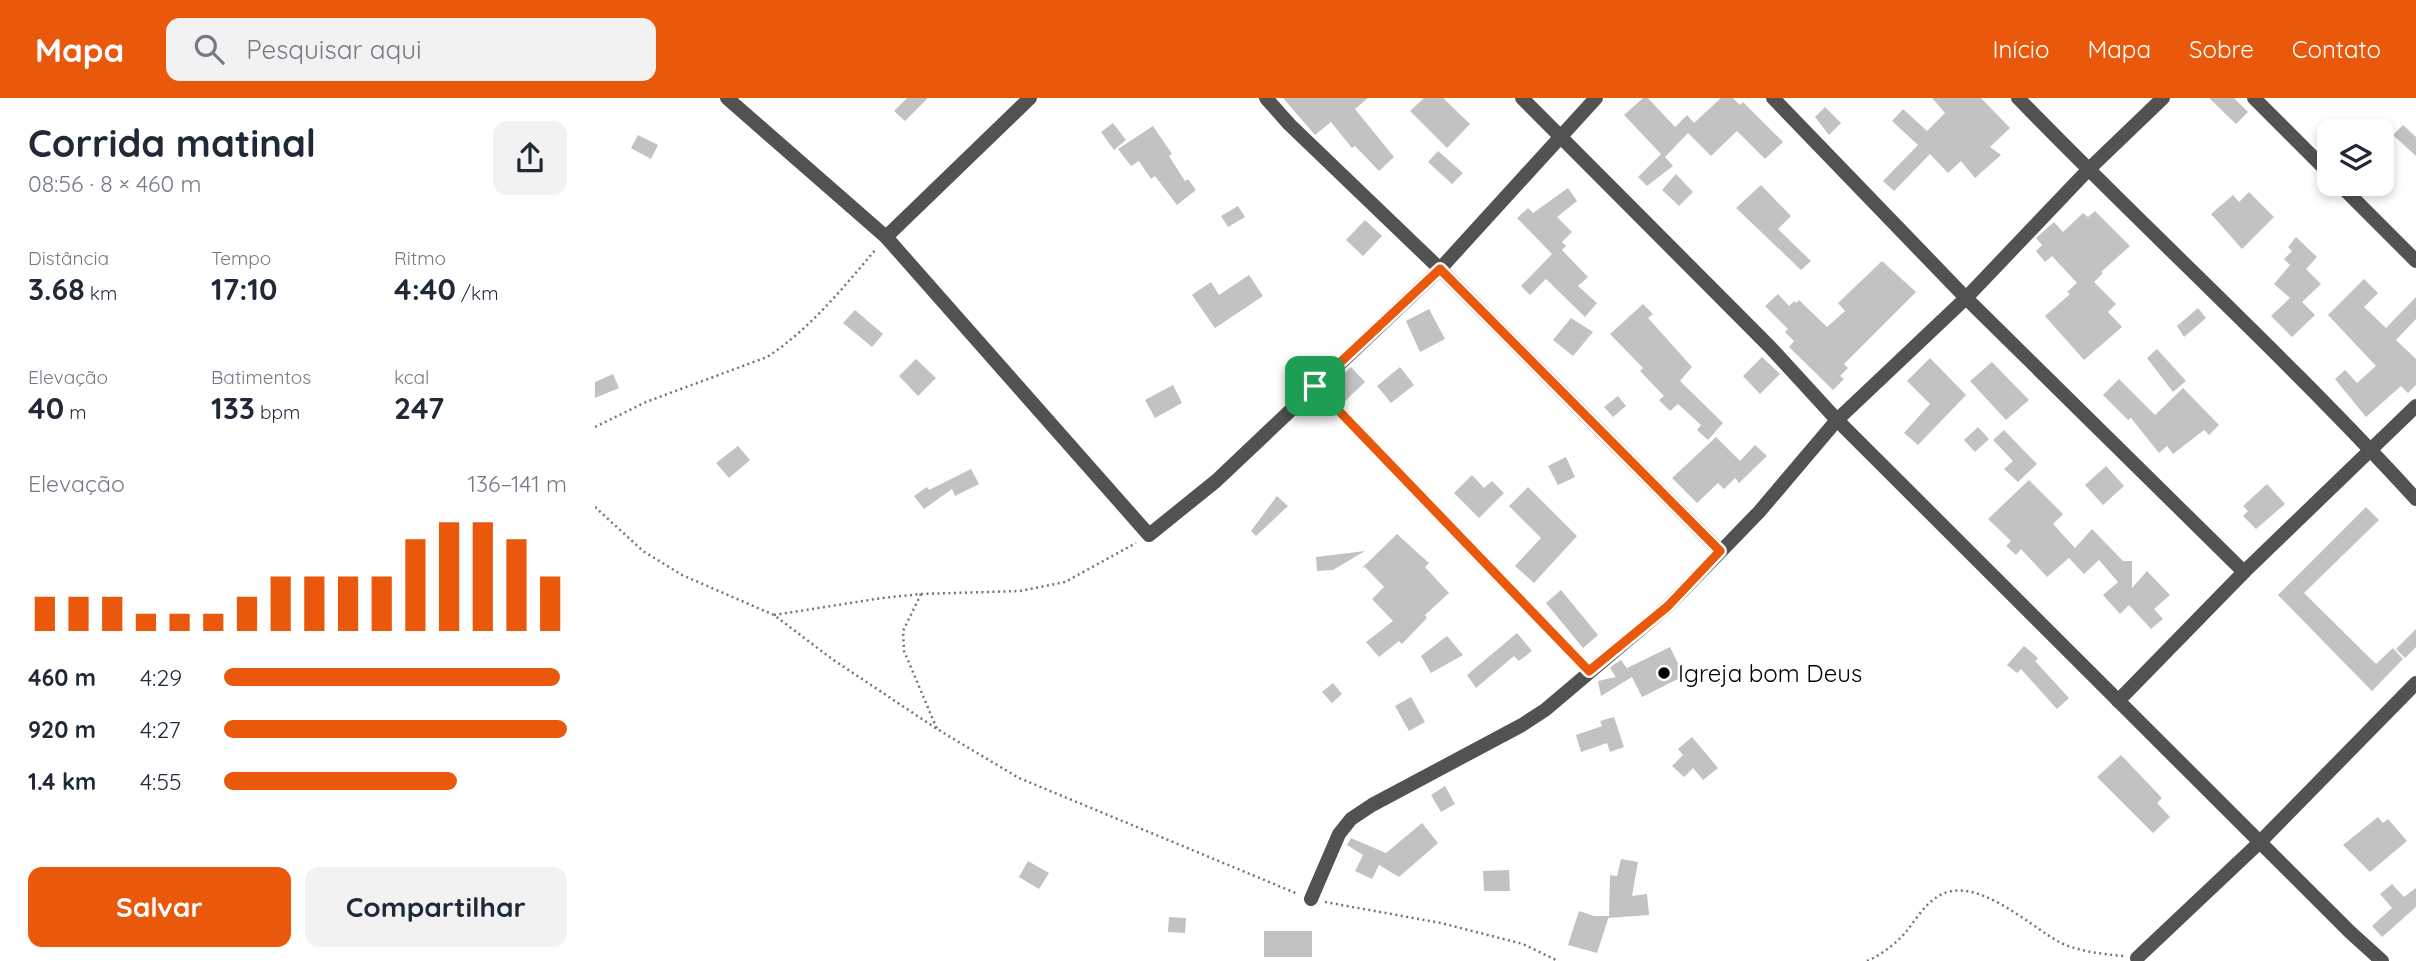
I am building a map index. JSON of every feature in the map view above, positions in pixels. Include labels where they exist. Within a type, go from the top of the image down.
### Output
[{"type":"street","points":[[727,98],[886,237],[1149,535],[1216,481],[1440,269],[1596,98]]},
{"type":"street","points":[[886,237],[1030,98]]},
{"type":"street","points":[[1266,98],[1289,124],[1440,269],[1720,551]]},
{"type":"street","points":[[1522,98],[1770,347],[1837,420],[2382,961]]},
{"type":"street","points":[[1773,98],[1966,298],[2244,572]]},
{"type":"street","points":[[2018,98],[2370,448],[2416,499]]},
{"type":"street","points":[[1311,900],[1339,834],[1351,819],[1545,710],[1668,606],[1759,512],[1837,420],[1966,298],[2088,170],[2163,98]]},
{"type":"street","points":[[2254,98],[2317,161]]},
{"type":"street","points":[[2351,196],[2416,261]]},
{"type":"street","points":[[2118,701],[2244,572],[2416,406]]},
{"type":"street","points":[[2141,959],[2416,683]]},
{"type":"lane","points":[[1315,386],[1589,671]]},
{"type":"path","points":[[595,426],[646,402],[767,356],[780,348],[829,303],[886,237]]},
{"type":"path","points":[[595,507],[643,551],[662,564],[774,615],[832,659],[937,729],[1019,778],[1311,900],[1464,929],[1523,944],[1558,961]]},
{"type":"path","points":[[774,615],[921,594],[1020,591],[1065,582],[1149,535]]},
{"type":"path","points":[[921,594],[903,631],[904,651],[937,729]]},
{"type":"path","points":[[1867,961],[1880,956],[1938,896],[1957,891],[1980,893],[2061,943],[2082,951],[2141,959]]},
{"type":"building","points":[[907,98],[928,98],[905,121],[894,111]]},
{"type":"building","points":[[1283,98],[1368,98],[1355,109],[1394,157],[1379,171],[1355,146],[1352,148],[1331,122],[1315,135]]},
{"type":"building","points":[[1424,98],[1443,98],[1470,124],[1447,148],[1410,111]]},
{"type":"building","points":[[1643,98],[1648,98],[1675,127],[1687,115],[1694,123],[1721,98],[1733,98],[1740,105],[1743,102],[1783,142],[1765,159],[1737,131],[1711,156],[1688,133],[1665,157],[1673,166],[1647,186],[1638,177],[1661,154],[1624,115]]},
{"type":"building","points":[[1932,98],[1981,98],[2010,128],[1990,147],[2001,155],[1975,178],[1961,161],[1948,173],[1930,154],[1894,191],[1883,181],[1918,145],[1892,121],[1903,109],[1927,131],[1945,113]]},
{"type":"building","points":[[2209,98],[2234,98],[2248,112],[2236,124]]},
{"type":"building","points":[[1825,107],[1841,123],[1829,135],[1815,117]]},
{"type":"building","points":[[1113,123],[1126,140],[1114,150],[1101,132]]},
{"type":"building","points":[[2403,125],[2416,137],[2416,156],[2394,136]]},
{"type":"building","points":[[1153,126],[1172,154],[1169,156],[1185,181],[1188,179],[1196,190],[1177,205],[1155,176],[1151,179],[1139,161],[1131,166],[1118,149]]},
{"type":"building","points":[[638,135],[658,145],[651,159],[631,148]]},
{"type":"building","points":[[1438,151],[1463,173],[1452,184],[1428,162]]},
{"type":"building","points":[[1676,174],[1693,192],[1679,206],[1662,190]]},
{"type":"building","points":[[1761,185],[1791,216],[1778,229],[1811,261],[1801,270],[1736,208]]},
{"type":"building","points":[[1568,188],[1577,201],[1557,217],[1572,232],[1562,242],[1566,246],[1562,250],[1588,277],[1578,286],[1597,303],[1585,317],[1546,279],[1530,295],[1521,286],[1552,254],[1517,218],[1528,208],[1533,213]]},
{"type":"building","points":[[2249,192],[2274,217],[2242,249],[2211,214],[2233,195],[2239,202]]},
{"type":"building","points":[[1238,206],[1245,217],[1228,227],[1221,216]]},
{"type":"building","points":[[2095,211],[2130,246],[2101,272],[2103,273],[2094,282],[2116,304],[2108,312],[2122,327],[2084,360],[2045,316],[2070,294],[2067,292],[2077,283],[2052,256],[2045,262],[2036,251],[2042,245],[2036,238],[2054,222],[2063,232],[2083,213],[2088,217]]},
{"type":"building","points":[[1365,220],[1382,236],[1363,256],[1346,240]]},
{"type":"building","points":[[2296,237],[2317,257],[2306,269],[2321,284],[2302,302],[2315,315],[2292,337],[2271,316],[2290,298],[2274,284],[2290,265],[2284,259],[2292,251],[2288,247]]},
{"type":"building","points":[[1882,261],[1916,292],[1844,364],[1848,368],[1840,376],[1844,379],[1833,390],[1789,347],[1794,341],[1785,332],[1788,329],[1765,306],[1778,294],[1789,306],[1799,300],[1827,327],[1845,311],[1838,303]]},
{"type":"building","points":[[1249,275],[1263,296],[1215,328],[1192,295],[1211,282],[1219,295]]},
{"type":"building","points":[[2364,279],[2378,293],[2364,307],[2386,328],[2416,297],[2416,319],[2396,340],[2416,359],[2416,385],[2408,393],[2401,386],[2366,417],[2335,379],[2345,370],[2357,383],[2376,366],[2328,315]]},
{"type":"building","points":[[1643,304],[1653,314],[1648,318],[1692,367],[1680,381],[1723,423],[1708,440],[1697,430],[1701,425],[1678,404],[1670,411],[1659,400],[1664,396],[1640,371],[1643,368],[1610,334]]},
{"type":"building","points":[[2198,308],[2206,318],[2184,337],[2177,326]]},
{"type":"building","points":[[1429,309],[1445,339],[1420,352],[1406,321]]},
{"type":"building","points":[[855,310],[883,334],[872,347],[843,323]]},
{"type":"building","points":[[1571,318],[1593,332],[1573,356],[1553,340]]},
{"type":"building","points":[[2157,349],[2186,381],[2173,392],[2147,358]]},
{"type":"building","points":[[1762,357],[1780,374],[1760,394],[1743,376]]},
{"type":"building","points":[[1930,358],[1966,395],[1918,445],[1904,433],[1930,404],[1907,381]]},
{"type":"building","points":[[916,359],[936,378],[918,396],[899,376]]},
{"type":"building","points":[[1992,362],[2029,400],[2006,420],[1970,381]]},
{"type":"building","points":[[1351,367],[1365,382],[1345,401],[1331,385]]},
{"type":"building","points":[[1400,367],[1414,385],[1391,403],[1377,386]]},
{"type":"building","points":[[613,374],[619,388],[595,398],[595,382]]},
{"type":"building","points":[[2119,379],[2155,415],[2183,388],[2219,425],[2209,435],[2204,430],[2173,454],[2167,446],[2159,453],[2131,418],[2128,420],[2103,395]]},
{"type":"building","points":[[1173,385],[1182,403],[1155,418],[1145,400]]},
{"type":"building","points":[[1618,396],[1626,406],[1613,417],[1604,407]]},
{"type":"building","points":[[1978,427],[1989,439],[1975,452],[1964,440]]},
{"type":"building","points":[[2004,430],[2037,464],[2018,482],[2004,469],[2013,461],[1993,440]]},
{"type":"building","points":[[1716,437],[1740,461],[1755,445],[1767,456],[1739,483],[1735,478],[1724,489],[1718,483],[1697,503],[1672,478]]},
{"type":"building","points":[[738,446],[750,460],[729,478],[716,463]]},
{"type":"building","points":[[1566,457],[1575,477],[1558,485],[1548,466]]},
{"type":"building","points":[[2106,466],[2124,486],[2103,505],[2085,485]]},
{"type":"building","points":[[971,469],[979,484],[955,496],[952,489],[924,509],[914,496],[927,487],[929,490]]},
{"type":"building","points":[[1472,475],[1484,488],[1492,481],[1504,493],[1479,518],[1454,493]]},
{"type":"building","points":[[2029,480],[2063,514],[2053,524],[2075,548],[2092,529],[2123,561],[2132,561],[2132,588],[2147,571],[2170,595],[2154,609],[2163,619],[2151,629],[2129,605],[2120,614],[2103,595],[2118,582],[2099,560],[2084,574],[2069,558],[2047,577],[2021,549],[2016,555],[2006,546],[2011,541],[1988,519]]},
{"type":"building","points":[[2267,484],[2285,504],[2256,529],[2243,516],[2248,511],[2243,506]]},
{"type":"building","points":[[1528,487],[1577,536],[1534,583],[1515,566],[1541,538],[1509,506]]},
{"type":"building","points":[[1277,496],[1288,506],[1256,536],[1251,531]]},
{"type":"building","points":[[2366,507],[2379,520],[2304,593],[2376,664],[2393,648],[2403,659],[2372,691],[2278,595]]},
{"type":"building","points":[[1397,534],[1429,563],[1425,567],[1449,593],[1425,615],[1427,618],[1402,644],[1399,641],[1379,657],[1366,642],[1393,621],[1372,599],[1384,587],[1365,567],[1362,568]]},
{"type":"building","points":[[1365,551],[1333,570],[1317,571],[1316,557]]},
{"type":"building","points":[[1561,590],[1598,635],[1583,648],[1546,603]]},
{"type":"building","points":[[2416,629],[2416,647],[2405,658],[2396,649]]},
{"type":"building","points":[[1517,633],[1532,651],[1519,661],[1514,656],[1476,688],[1467,675]]},
{"type":"building","points":[[1447,636],[1463,655],[1431,673],[1421,656]]},
{"type":"building","points":[[2024,646],[2038,658],[2035,661],[2069,698],[2057,709],[2021,669],[2017,673],[2007,665]]},
{"type":"building","points":[[1670,647],[1684,676],[1642,697],[1632,677],[1601,696],[1598,681],[1616,677],[1610,668],[1613,665],[1621,660],[1631,674],[1627,668]]},
{"type":"building","points":[[1333,683],[1342,694],[1332,703],[1322,692]]},
{"type":"building","points":[[1411,697],[1425,722],[1409,731],[1395,706]]},
{"type":"building","points":[[1614,717],[1624,747],[1610,752],[1607,743],[1581,752],[1576,735],[1602,726],[1600,721]]},
{"type":"building","points":[[1692,737],[1718,768],[1703,780],[1693,768],[1684,777],[1672,766],[1683,755],[1678,749]]},
{"type":"building","points":[[2121,755],[2162,798],[2157,803],[2170,817],[2153,833],[2097,777]]},
{"type":"building","points":[[1445,786],[1455,804],[1441,812],[1431,795]]},
{"type":"building","points":[[2378,817],[2383,823],[2388,819],[2407,841],[2370,872],[2343,845]]},
{"type":"building","points":[[1422,823],[1438,843],[1399,877],[1379,865],[1372,879],[1355,871],[1363,855],[1347,845],[1351,838],[1386,853]]},
{"type":"building","points":[[1621,859],[1638,862],[1632,896],[1647,894],[1649,915],[1608,918],[1597,953],[1568,945],[1579,911],[1594,916],[1609,916],[1610,875],[1617,876]]},
{"type":"building","points":[[1028,861],[1049,873],[1039,889],[1019,877]]},
{"type":"building","points":[[1509,870],[1510,891],[1484,891],[1483,871]]},
{"type":"building","points":[[2392,884],[2404,897],[2416,888],[2416,907],[2382,937],[2372,926],[2392,908],[2380,894]]},
{"type":"building","points":[[1169,917],[1186,918],[1185,933],[1168,932]]},
{"type":"building","points":[[1264,931],[1312,931],[1312,957],[1264,957]]},
{"type":"place","name":"Igreja bom Deus","points":[[1664,673]]},
{"type":"route","points":[[1440,269],[1720,551],[1668,606],[1589,671],[1315,386],[1440,269]]}]
